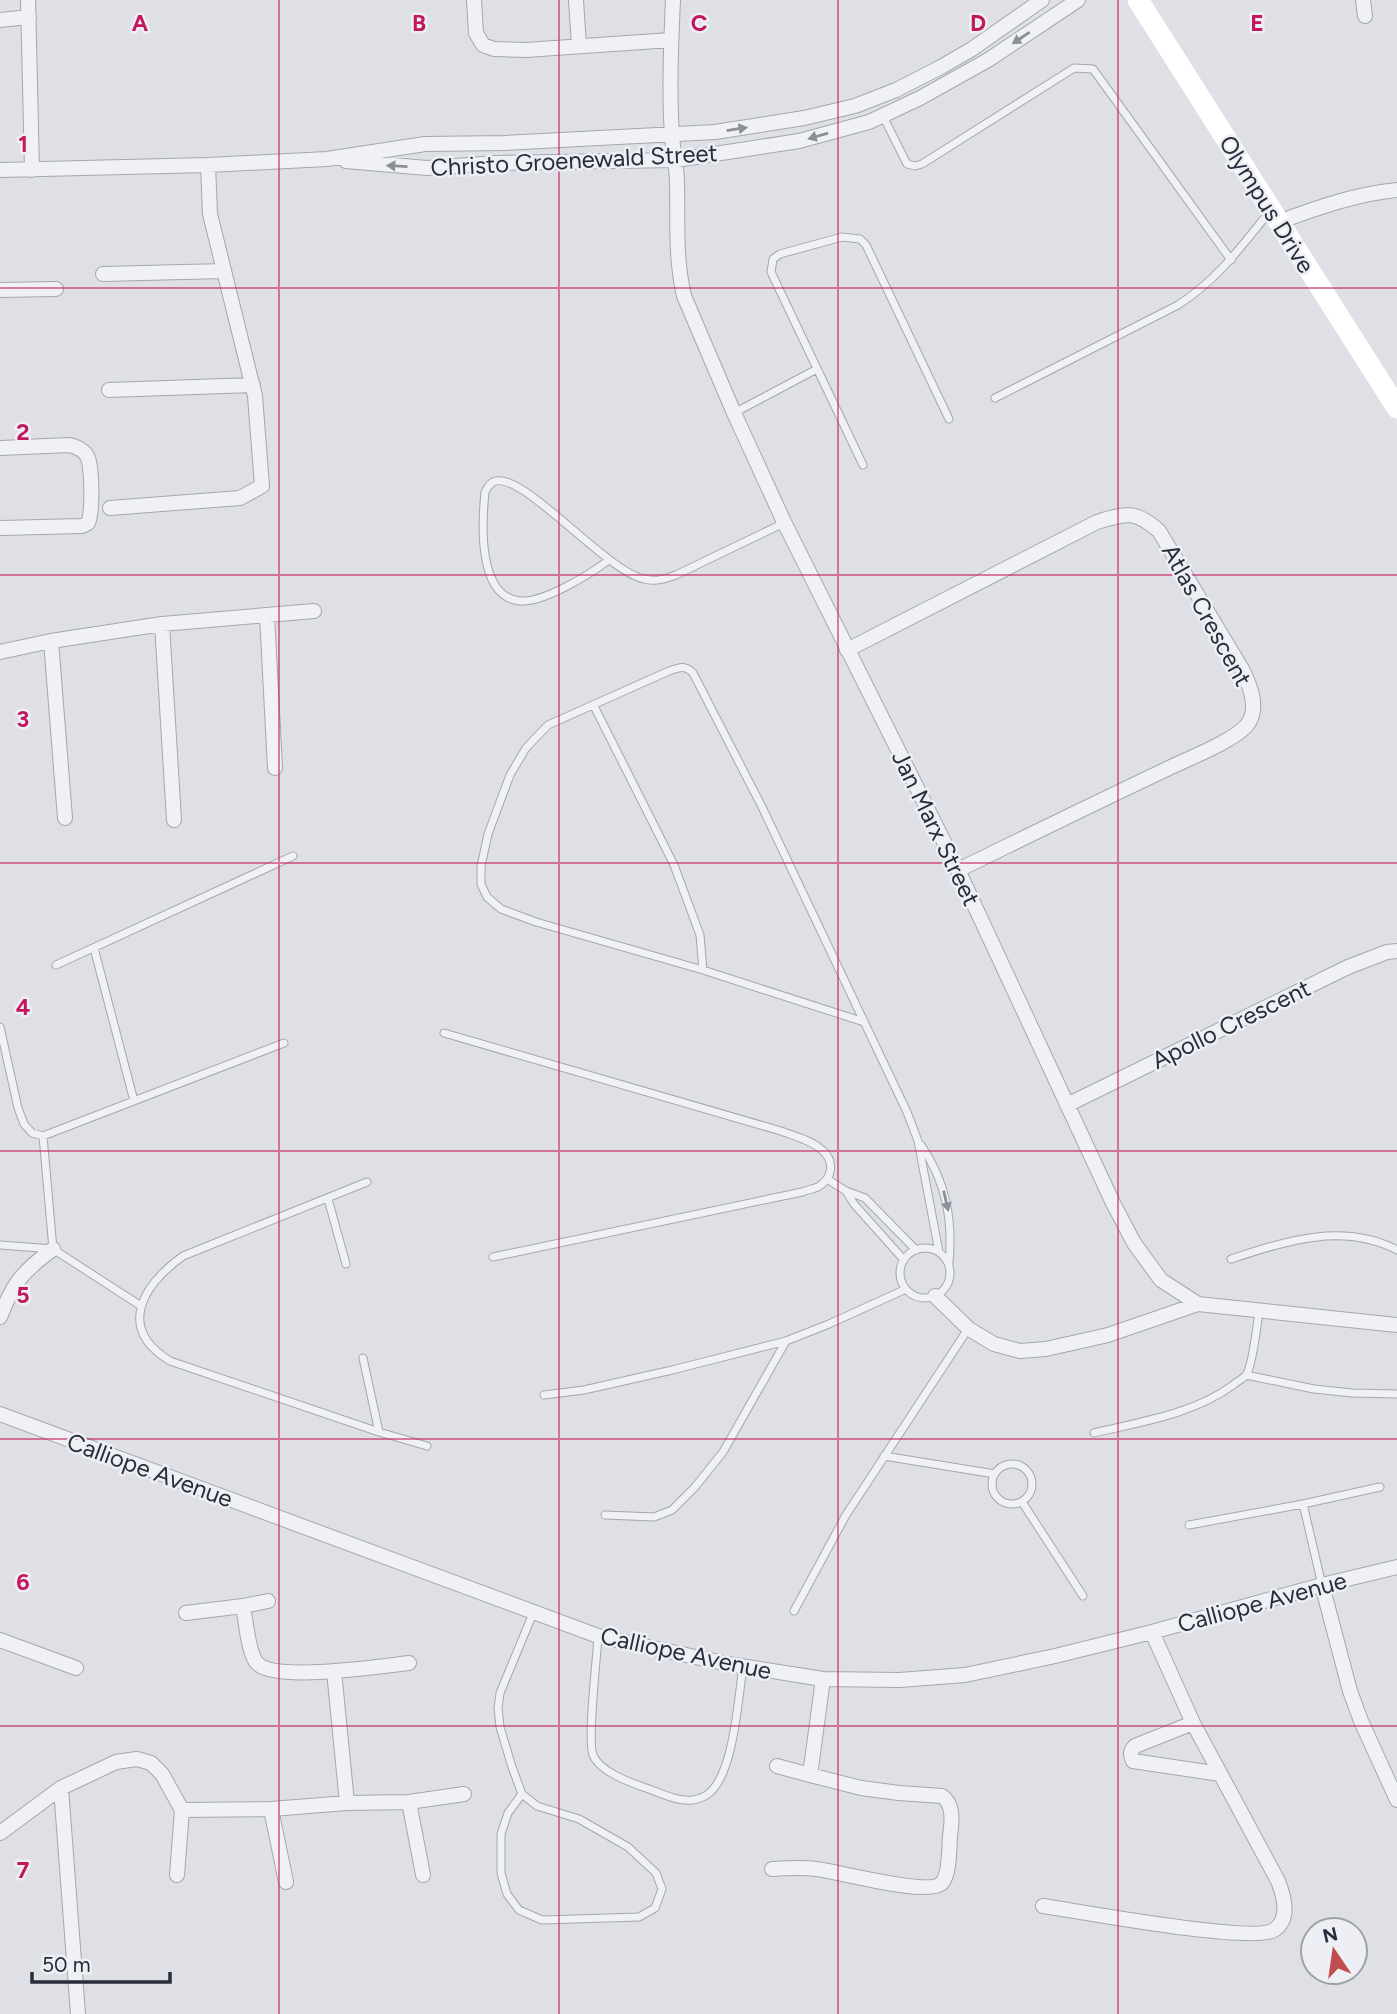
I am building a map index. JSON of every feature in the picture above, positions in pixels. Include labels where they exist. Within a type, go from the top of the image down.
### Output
[{"type":"street","points":[[29,0],[32,170]]},
{"type":"street","points":[[474,0],[476,33],[482,45],[494,50],[671,40]]},
{"type":"street","points":[[576,0],[579,46]]},
{"type":"street","name":"Jan Marx Street","points":[[673,0],[672,136],[677,184],[676,239],[684,296],[784,522],[958,870],[1134,1243],[1161,1280],[1198,1304],[1397,1325]]},
{"type":"street","name":"Christo Groenewald Street","points":[[0,170],[327,159],[425,144],[672,136],[791,120],[855,106],[896,90],[972,49],[1042,0]]},
{"type":"street","name":"Christo Groenewald Street","points":[[327,159],[427,168],[496,163],[676,160],[799,141],[869,122],[920,98],[988,60],[1078,0]]},
{"type":"street","name":"Olympus Drive","points":[[1138,0],[1397,408]]},
{"type":"street","points":[[1363,0],[1365,16]]},
{"type":"street","points":[[0,20],[29,17]]},
{"type":"street","points":[[110,508],[240,498],[262,485],[257,408],[210,214],[208,164]]},
{"type":"street","points":[[1274,217],[1373,192],[1397,190]]},
{"type":"street","points":[[103,274],[224,271]]},
{"type":"street","points":[[0,290],[56,289]]},
{"type":"street","points":[[108,390],[253,385]]},
{"type":"street","points":[[0,448],[70,445],[80,449],[88,460],[92,504],[88,523],[82,526],[0,528]]},
{"type":"street","name":"Atlas Crescent","points":[[847,650],[1097,522],[1131,515],[1144,518],[1159,531],[1250,684],[1253,714],[1247,725],[1237,733],[958,870]]},
{"type":"street","points":[[0,652],[51,641],[162,624],[314,611]]},
{"type":"street","points":[[267,615],[275,768]]},
{"type":"street","points":[[162,624],[174,820]]},
{"type":"street","points":[[51,641],[65,818]]},
{"type":"street","name":"Apollo Crescent","points":[[1067,1105],[1348,967],[1387,952],[1397,951]]},
{"type":"street","points":[[0,1317],[8,1298],[27,1268],[53,1249]]},
{"type":"street","points":[[934,1296],[969,1329],[994,1344],[1020,1351],[1046,1349],[1108,1335],[1198,1304]]},
{"type":"street","name":"Calliope Avenue","points":[[0,1415],[598,1636],[743,1667],[823,1679],[899,1680],[965,1675],[1152,1632],[1397,1567]]},
{"type":"street","points":[[1322,1585],[1350,1691],[1397,1800]]},
{"type":"street","points":[[186,1613],[268,1601]]},
{"type":"street","points":[[243,1606],[253,1657],[263,1667],[291,1672],[334,1671],[409,1663]]},
{"type":"street","points":[[1043,1906],[1226,1933],[1251,1934],[1266,1934],[1274,1930],[1285,1913],[1284,1895],[1267,1859],[1193,1724],[1152,1632]]},
{"type":"street","points":[[0,1640],[76,1668]]},
{"type":"street","points":[[334,1671],[346,1803]]},
{"type":"street","points":[[810,1775],[823,1679]]},
{"type":"street","points":[[1193,1724],[1135,1746],[1130,1755],[1133,1760],[1220,1774]]},
{"type":"street","points":[[0,1833],[61,1788],[116,1762],[137,1759],[152,1763],[162,1774],[182,1810],[177,1875]]},
{"type":"street","points":[[772,1869],[814,1869],[918,1887],[936,1887],[944,1880],[947,1872],[951,1828],[951,1810],[947,1799],[942,1796],[861,1788],[777,1766]]},
{"type":"street","points":[[61,1788],[78,2014]]},
{"type":"street","points":[[182,1810],[271,1809],[346,1803],[409,1802],[464,1794]]},
{"type":"street","points":[[409,1802],[424,1875]]},
{"type":"street","points":[[271,1809],[286,1882]]},
{"type":"lane","points":[[882,116],[907,164],[915,166],[1074,68],[1093,69],[1231,260]]},
{"type":"lane","points":[[995,398],[1178,305],[1205,287],[1274,217]]},
{"type":"lane","points":[[863,466],[771,272],[773,259],[793,249],[842,237],[860,239],[866,245],[949,419]]},
{"type":"lane","points":[[734,413],[817,369]]},
{"type":"lane","points":[[609,560],[586,576],[536,598],[520,601],[509,597],[498,590],[487,568],[485,492],[490,484],[505,481],[545,506],[609,560],[630,574],[644,579],[660,580],[701,565],[784,522]]},
{"type":"lane","points":[[864,1022],[501,909],[487,897],[481,884],[481,866],[488,834],[510,775],[526,748],[548,726],[678,667],[687,668],[693,673],[761,807],[864,1022],[907,1112],[918,1141],[939,1252],[949,1266]]},
{"type":"lane","points":[[594,706],[674,865],[700,935],[703,970]]},
{"type":"lane","points":[[56,965],[293,856]]},
{"type":"lane","points":[[94,948],[134,1101]]},
{"type":"lane","points":[[0,1027],[24,1124],[32,1133],[43,1136],[284,1043]]},
{"type":"lane","points":[[444,1033],[781,1131],[808,1141],[822,1150],[831,1161],[827,1179],[818,1187],[779,1198],[493,1256]]},
{"type":"lane","points":[[43,1136],[53,1249]]},
{"type":"lane","points":[[918,1141],[933,1164],[943,1189],[950,1222],[949,1280],[941,1292],[934,1296],[919,1297],[906,1289],[900,1275],[904,1260],[909,1254],[924,1248],[939,1252]]},
{"type":"lane","points":[[827,1179],[846,1191],[865,1198],[916,1250]]},
{"type":"lane","points":[[367,1182],[183,1256],[154,1281],[141,1306],[140,1321],[150,1346],[170,1360],[426,1446]]},
{"type":"lane","points":[[846,1191],[854,1204],[904,1260]]},
{"type":"lane","points":[[328,1199],[346,1264]]},
{"type":"lane","points":[[1231,1259],[1283,1243],[1325,1235],[1362,1238],[1397,1250]]},
{"type":"lane","points":[[0,1245],[53,1249],[141,1306]]},
{"type":"lane","points":[[544,1395],[583,1390],[786,1341],[906,1289]]},
{"type":"lane","points":[[1094,1433],[1170,1414],[1224,1392],[1246,1375],[1255,1342],[1259,1310]]},
{"type":"lane","points":[[794,1611],[846,1515],[969,1329]]},
{"type":"lane","points":[[605,1515],[654,1517],[672,1510],[723,1452],[786,1341]]},
{"type":"lane","points":[[363,1358],[379,1432]]},
{"type":"lane","points":[[1246,1375],[1314,1389],[1397,1394]]},
{"type":"lane","points":[[884,1455],[995,1474]]},
{"type":"lane","points":[[1005,1465],[1019,1465],[1029,1473],[1033,1486],[1028,1498],[1010,1505],[998,1499],[992,1486],[995,1474],[1005,1465]]},
{"type":"lane","points":[[1189,1525],[1380,1487]]},
{"type":"lane","points":[[1022,1502],[1083,1596]]},
{"type":"lane","points":[[1303,1504],[1322,1585]]},
{"type":"lane","points":[[522,1794],[508,1813],[500,1834],[501,1872],[507,1894],[519,1910],[542,1920],[639,1917],[655,1908],[662,1889],[656,1873],[628,1847],[579,1819],[537,1806],[522,1794],[500,1727],[498,1708],[500,1693],[534,1611]]},
{"type":"lane","points":[[598,1636],[592,1754],[599,1764],[623,1780],[674,1797],[689,1800],[709,1794],[723,1773],[730,1752],[743,1667]]}]
